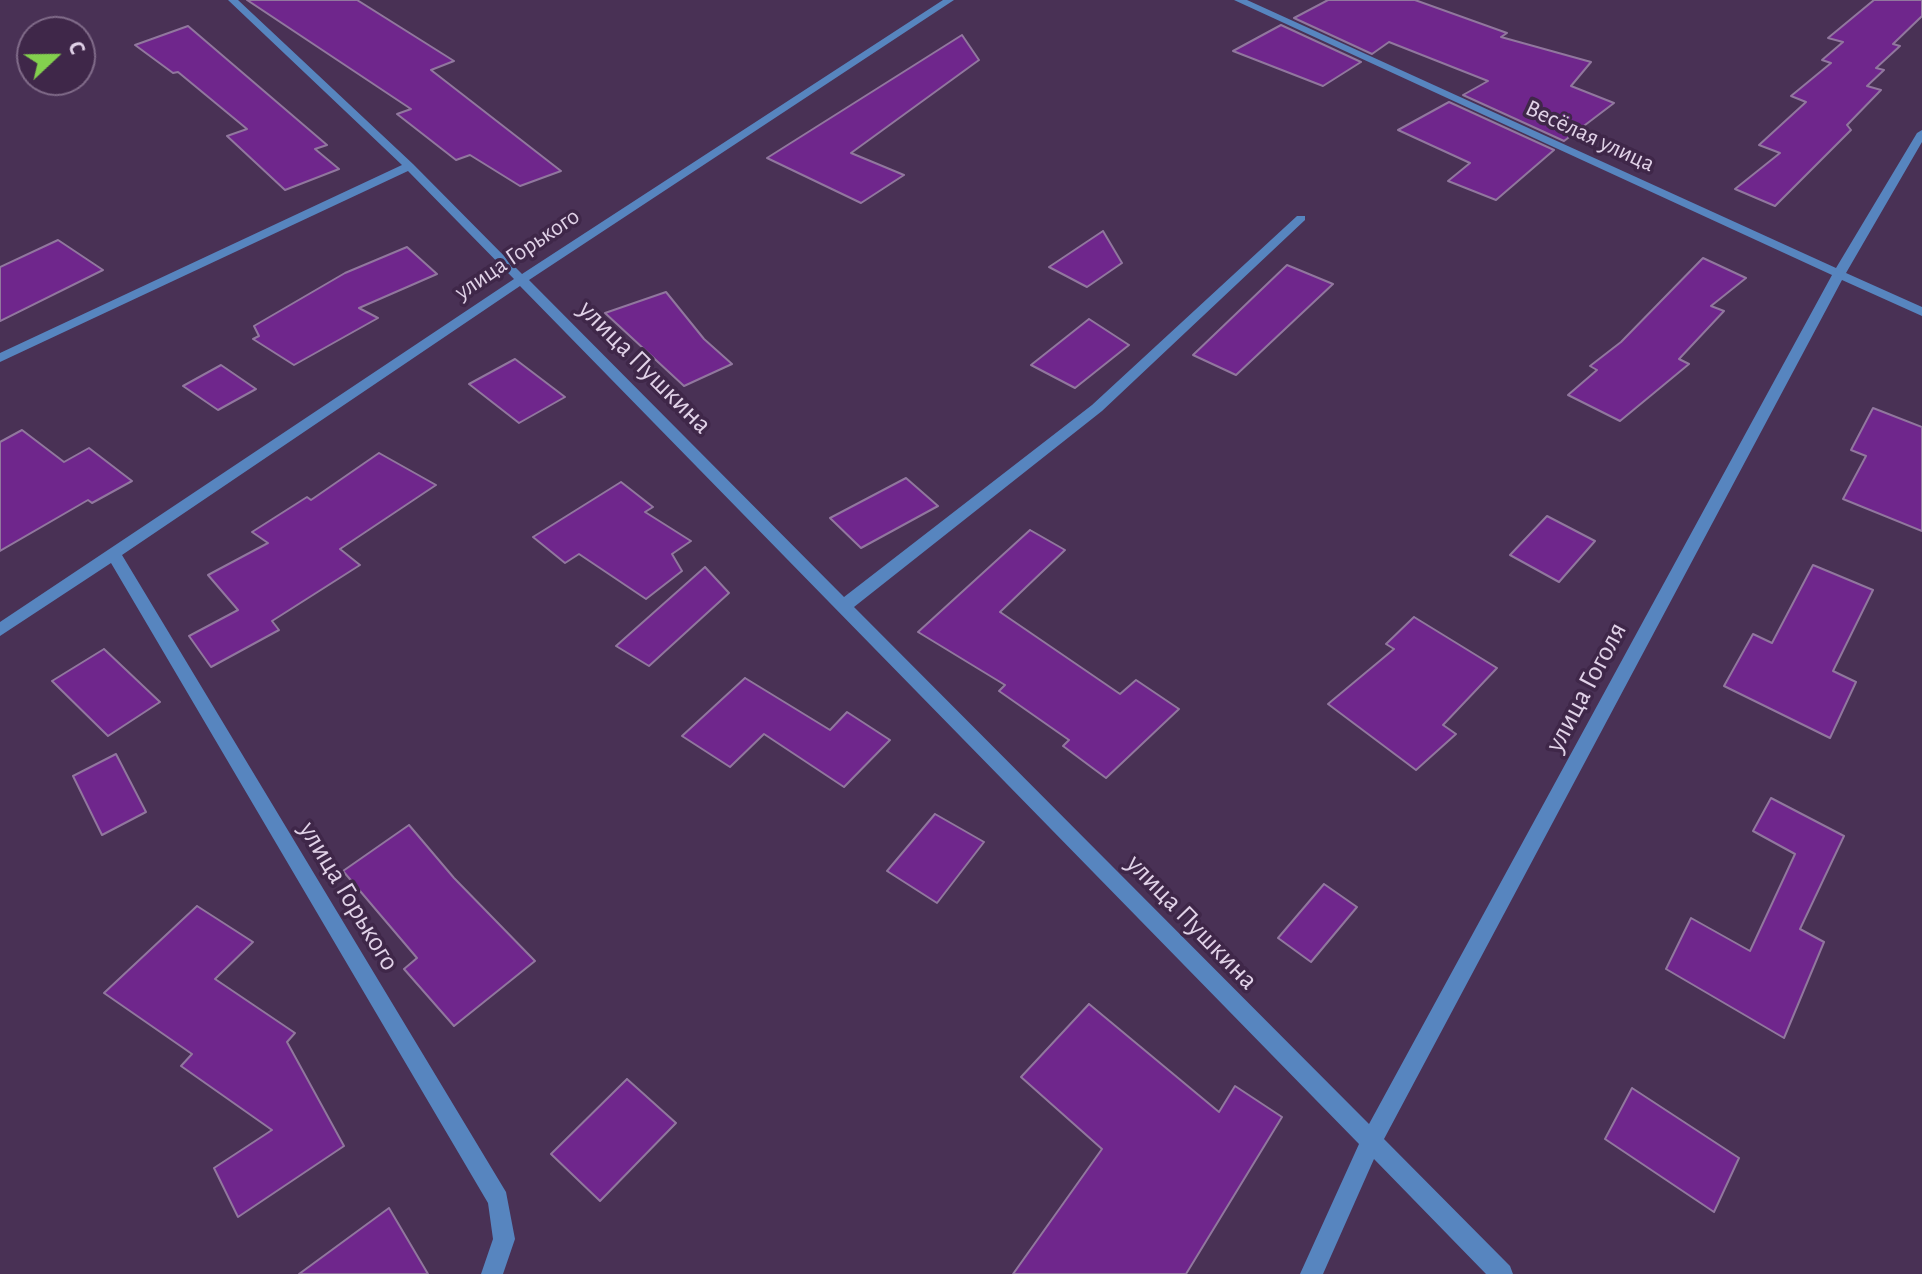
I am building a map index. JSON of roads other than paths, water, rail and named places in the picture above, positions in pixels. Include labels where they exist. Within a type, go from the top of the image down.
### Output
[{"type":"street","name":"улица Пушкина","points":[[233,0],[409,166],[1502,1274]]},
{"type":"street","name":"улица Горького","points":[[0,630],[521,280],[949,0]]},
{"type":"street","name":"Весёлая улица","points":[[1239,0],[1922,312]]},
{"type":"street","name":"улица Гоголя","points":[[1311,1274],[1371,1141],[1839,274],[1922,133]]},
{"type":"street","points":[[0,358],[409,166]]},
{"type":"street","points":[[845,605],[1097,408],[1301,218]]},
{"type":"street","name":"улица Горького","points":[[114,554],[498,1200],[504,1239],[492,1274]]}]
